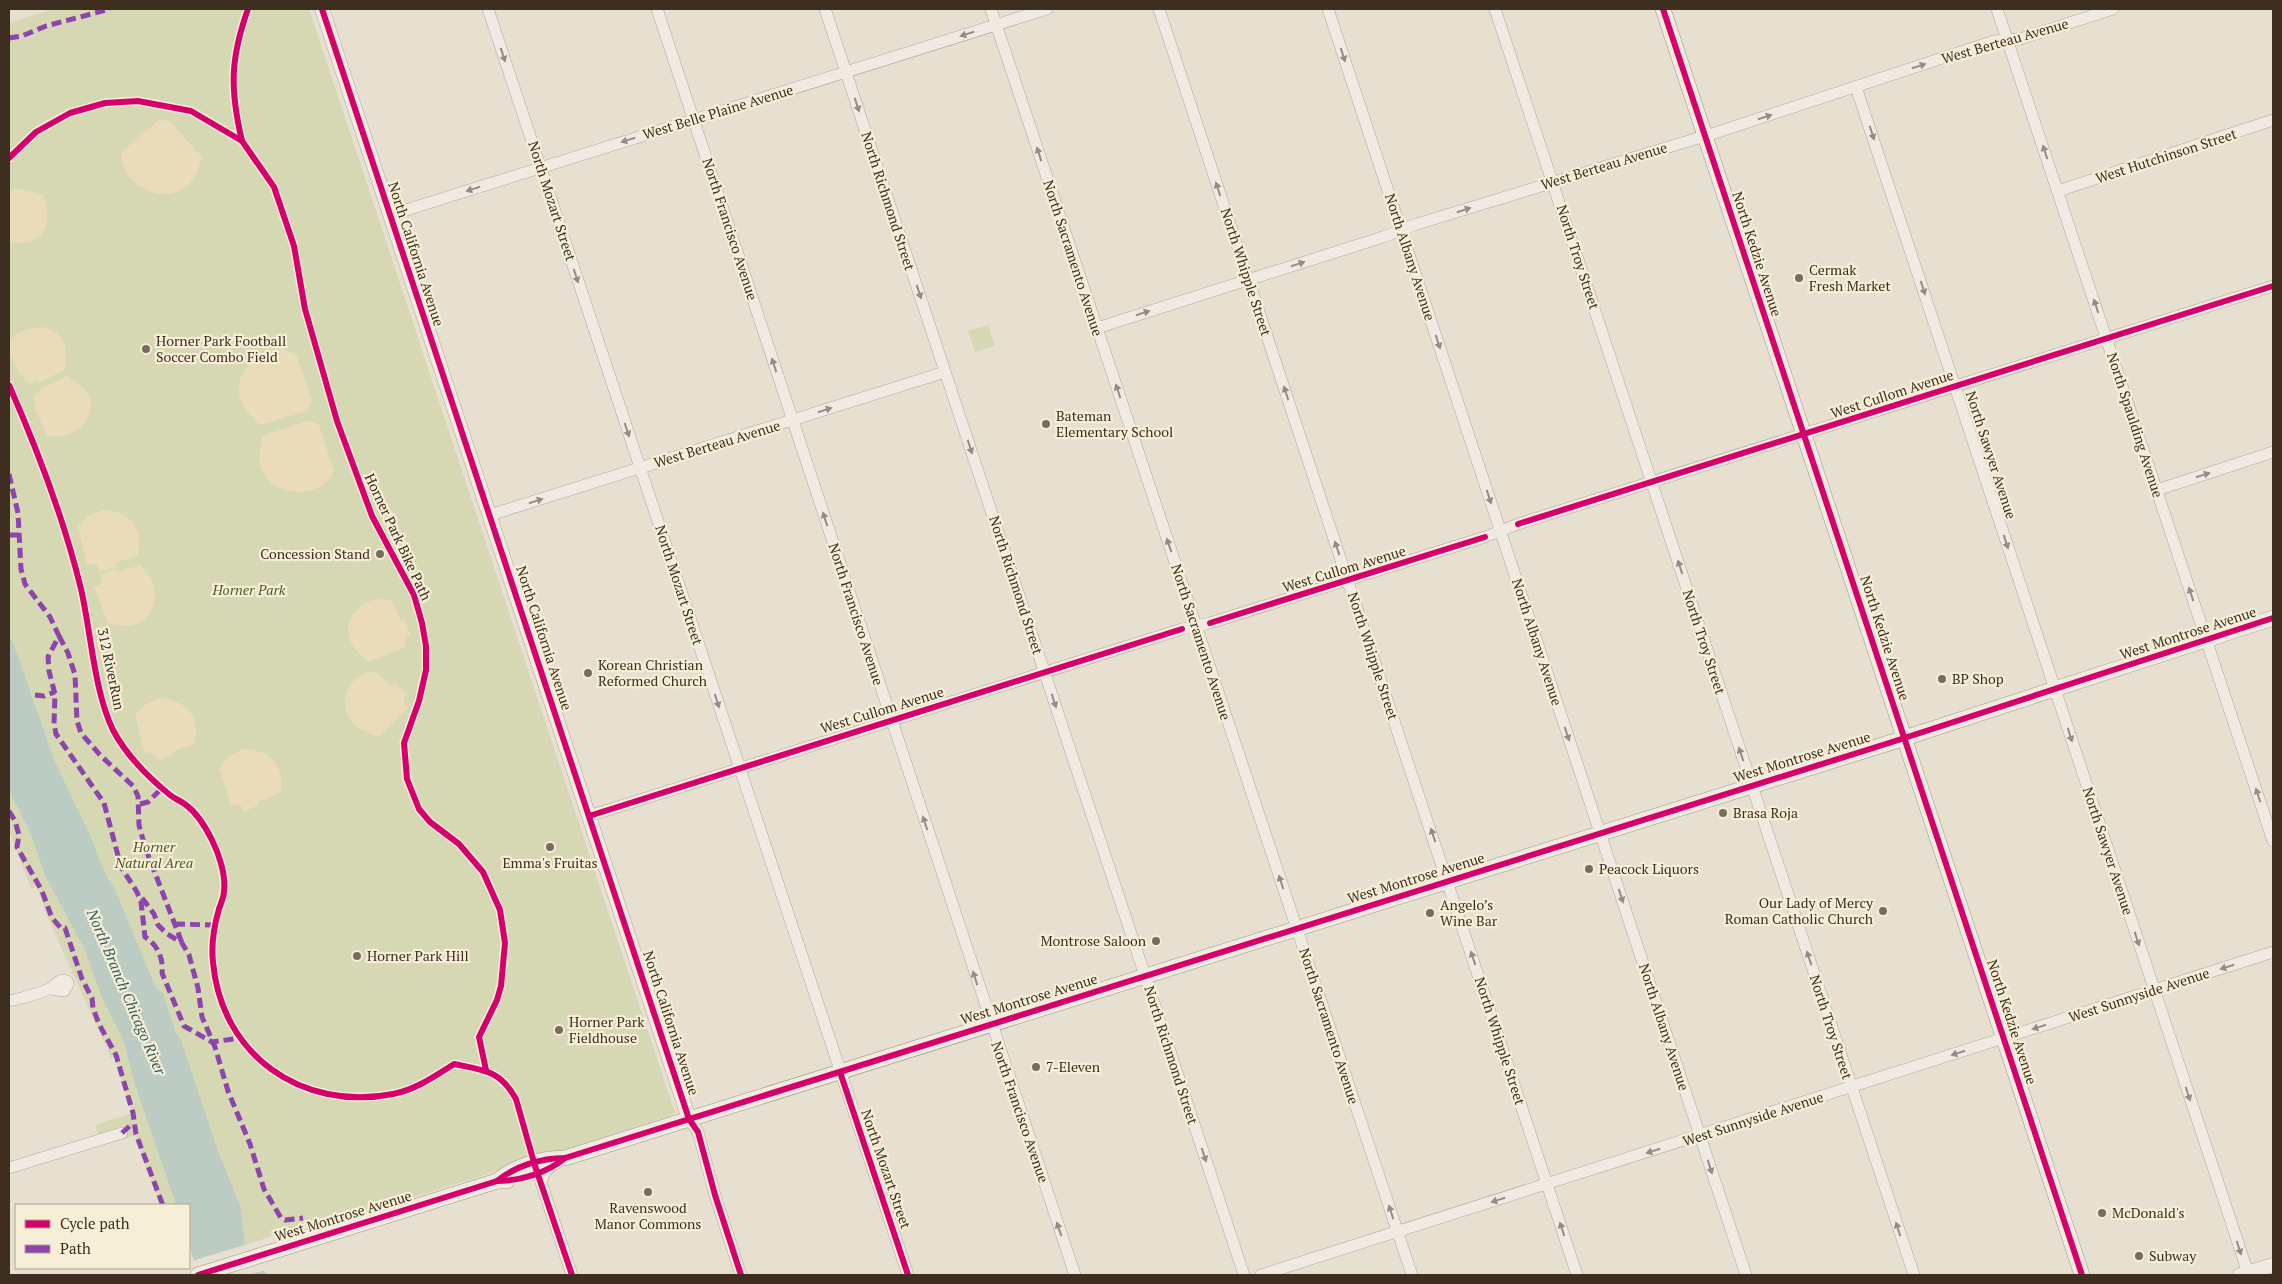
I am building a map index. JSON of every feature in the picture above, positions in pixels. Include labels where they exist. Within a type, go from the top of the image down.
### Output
[{"type":"main road","name":"North Kedzie Avenue","points":[[1663,9],[2082,1275]]},
{"type":"main road","name":"West Montrose Avenue","points":[[497,1181],[509,1171],[552,1158],[565,1158],[840,1072],[1904,738],[2273,618]]},
{"type":"main road","name":"West Montrose Avenue","points":[[198,1275],[497,1181],[510,1181],[541,1175],[565,1158]]},
{"type":"street","name":"North California Avenue","points":[[322,9],[689,1119],[698,1132],[715,1195],[741,1275]]},
{"type":"street","name":"North Mozart Street","points":[[488,9],[908,1275]]},
{"type":"street","name":"North Francisco Avenue","points":[[658,9],[990,1024],[1075,1275]]},
{"type":"street","name":"North Richmond Street","points":[[825,9],[1244,1275]]},
{"type":"street","name":"North Sacramento Avenue","points":[[991,9],[1412,1275]]},
{"type":"street","name":"West Belle Plaine Avenue","points":[[390,215],[1047,9]]},
{"type":"street","name":"North Whipple Street","points":[[1158,9],[1577,1275]]},
{"type":"street","name":"North Albany Avenue","points":[[1328,9],[1746,1275]]},
{"type":"street","name":"North Troy Street","points":[[1495,9],[1914,1275]]},
{"type":"street","name":"North Spaulding Avenue","points":[[1998,9],[2273,841]]},
{"type":"street","name":"West Berteau Avenue","points":[[1097,328],[1401,230],[1704,136],[1998,40],[2020,39],[2112,9]]},
{"type":"street","name":"North Sawyer Avenue","points":[[1856,87],[2154,990],[2244,1274]]},
{"type":"street","name":"West Hutchinson Street","points":[[2058,191],[2273,120]]},
{"type":"street","name":"West Cullom Avenue","points":[[589,816],[1044,672],[1348,580],[2273,286]]},
{"type":"street","name":"West Berteau Avenue","points":[[490,515],[945,372]]},
{"type":"street","points":[[2157,490],[2273,452]]},
{"type":"street","name":"West Sunnyside Avenue","points":[[1261,1275],[2273,952]]},
{"type":"street","points":[[9,1001],[51,989]]},
{"type":"street","points":[[9,1168],[122,1133]]},
{"type":"street","points":[[541,1175],[572,1275]]},
{"type":"street","points":[[2244,1274],[2273,1265]]},
{"type":"green space","name":"Horner Park","points":[[53,9],[309,9],[675,1111],[671,1116],[277,1240],[276,1235],[245,1245],[241,1208],[217,1148],[180,1037],[176,1033],[163,994],[156,988],[115,889],[100,862],[93,841],[55,762],[9,635],[9,23]]},
{"type":"green space","points":[[988,325],[995,346],[975,352],[968,331]]},
{"type":"green space","points":[[9,790],[31,835],[45,876],[85,950],[123,1039],[135,1085],[176,1204],[160,1204],[135,1135],[124,1139],[120,1127],[98,1134],[95,1125],[132,1113],[114,1057],[111,1058],[47,916],[37,887],[31,888],[9,832]]},
{"type":"sand","points":[[159,120],[170,121],[202,157],[191,182],[181,190],[170,193],[146,190],[136,184],[128,175],[123,164],[122,152]]},
{"type":"sand","points":[[14,188],[43,194],[46,205],[47,224],[44,232],[31,241],[21,243],[9,242],[9,189],[14,190]]},
{"type":"sand","points":[[43,327],[57,334],[64,343],[66,349],[65,370],[38,383],[37,380],[31,384],[26,382],[22,375],[20,375],[9,352],[9,343],[19,332]]},
{"type":"sand","points":[[280,349],[296,354],[312,400],[307,411],[261,425],[249,414],[242,402],[239,391],[240,380],[245,370],[253,362],[265,354]]},
{"type":"sand","points":[[67,376],[86,391],[90,400],[90,410],[82,426],[74,432],[56,437],[47,435],[34,407],[36,406],[33,399],[35,394],[41,391],[40,389]]},
{"type":"sand","points":[[309,420],[319,425],[334,471],[327,481],[318,488],[294,492],[283,489],[272,483],[264,475],[260,463],[263,436]]},
{"type":"sand","points":[[102,510],[120,513],[133,522],[139,537],[139,546],[137,556],[115,563],[116,567],[99,572],[98,566],[87,565],[78,527],[87,517]]},
{"type":"sand","points":[[140,565],[147,572],[155,591],[155,601],[152,610],[147,618],[139,623],[123,626],[108,623],[94,586],[99,585],[102,579],[100,574],[116,569],[118,572]]},
{"type":"sand","points":[[374,599],[391,600],[401,621],[404,619],[411,635],[406,637],[404,643],[406,647],[369,662],[353,646],[348,628],[350,619],[355,612]]},
{"type":"sand","points":[[374,671],[392,686],[395,683],[407,694],[404,699],[404,705],[408,708],[380,736],[365,732],[355,724],[348,715],[345,704],[346,694],[351,684],[361,676]]},
{"type":"sand","points":[[159,698],[177,702],[190,712],[194,718],[196,735],[194,744],[172,752],[173,755],[157,760],[155,755],[149,752],[145,754],[135,715],[144,705]]},
{"type":"sand","points":[[243,749],[260,752],[274,761],[281,775],[281,784],[280,793],[258,802],[259,805],[243,812],[241,806],[236,804],[231,806],[219,768],[228,757]]},
{"type":"water","name":"North Branch Chicago River","points":[[9,635],[55,762],[93,841],[100,862],[115,889],[156,988],[163,993],[176,1033],[180,1037],[217,1148],[241,1208],[245,1245],[256,1264],[268,1275],[247,1275],[203,1258],[194,1261],[190,1249],[190,1204],[176,1204],[135,1085],[123,1039],[102,998],[85,950],[45,876],[31,835],[9,790]]},
{"type":"pier","points":[[248,1244],[258,1263],[266,1270],[248,1275],[197,1275],[192,1261]]},
{"type":"marked path","points":[[9,38],[22,36],[46,26],[110,9]]},
{"type":"marked path","points":[[9,474],[18,513],[21,569],[25,584],[50,617],[59,636],[48,657],[49,671],[55,694],[54,724],[56,734],[104,803],[121,867],[141,902],[145,937],[159,952],[162,962],[162,973],[184,1026],[212,1042],[240,1038]]},
{"type":"marked path","points":[[9,535],[20,535]]},
{"type":"marked path","points":[[59,636],[68,653],[75,675],[77,721],[81,733],[100,755],[133,786],[138,796],[139,825],[145,847],[182,943]]},
{"type":"marked path","points":[[35,695],[44,696],[55,692]]},
{"type":"marked path","points":[[140,804],[148,802],[162,788]]},
{"type":"marked path","points":[[9,811],[15,821],[19,835],[17,847],[42,891],[52,918],[61,928],[65,928],[82,979],[92,998],[93,1008],[99,1024],[116,1055],[133,1113],[136,1134],[162,1203],[159,1204]]},
{"type":"marked path","points":[[142,898],[154,914],[158,925],[166,933],[182,943],[189,955],[198,988],[202,1017],[215,1047],[228,1091],[250,1144],[264,1189],[281,1218],[285,1220],[303,1218]]},
{"type":"marked path","points":[[175,924],[215,925]]},
{"type":"marked path","points":[[122,1133],[133,1123]]},
{"type":"cycle path","points":[[242,141],[235,106],[234,75],[238,44],[248,9]]},
{"type":"cycle path","points":[[322,9],[689,1119],[698,1132],[715,1195],[741,1275]]},
{"type":"cycle path","points":[[1663,9],[2082,1275]]},
{"type":"cycle path","name":"Horner Park Bike Path","points":[[9,158],[36,132],[70,113],[105,103],[138,101],[191,111],[242,141],[274,187],[294,246],[305,309],[337,421],[372,516],[414,595],[422,623],[426,646],[426,670],[419,701],[404,743],[407,779],[419,809],[430,822],[459,844],[483,872],[500,910],[505,943],[501,986],[497,1000],[479,1037],[486,1070]]},
{"type":"cycle path","points":[[1518,524],[2273,286]]},
{"type":"cycle path","name":"312 RiverRun","points":[[9,385],[40,460],[67,537],[81,589],[101,698],[113,730],[124,748],[146,773],[170,795],[190,808],[210,835],[215,846],[223,872],[224,893],[214,928],[212,955],[219,995],[232,1024],[249,1049],[272,1070],[298,1085],[328,1094],[359,1097],[393,1094],[417,1086],[454,1064],[482,1070],[504,1082],[516,1099],[535,1166],[572,1275]]},
{"type":"cycle path","points":[[1210,623],[1485,537]]},
{"type":"cycle path","points":[[497,1181],[512,1171],[529,1164],[547,1159],[565,1158],[1889,743],[2273,618]]},
{"type":"cycle path","points":[[589,816],[1182,629]]},
{"type":"cycle path","points":[[840,1072],[908,1275]]},
{"type":"cycle path","points":[[198,1275],[497,1181],[515,1180],[533,1175],[550,1168],[565,1158]]},
{"type":"place","name":"Cermak Fresh Market","points":[[1799,278]]},
{"type":"place","name":"Horner Park Football Soccer Combo Field","points":[[146,349]]},
{"type":"place","name":"Bateman Elementary School","points":[[1046,424]]},
{"type":"place","name":"Concession Stand","points":[[380,554]]},
{"type":"place","name":"Korean Christian Reformed Church","points":[[588,673]]},
{"type":"place","name":"BP Shop","points":[[1942,679]]},
{"type":"place","name":"Brasa Roja","points":[[1723,813]]},
{"type":"place","name":"Emma's Fruitas","points":[[550,847]]},
{"type":"place","name":"Peacock Liquors","points":[[1589,869]]},
{"type":"place","name":"Our Lady of Mercy Roman Catholic Church","points":[[1883,911]]},
{"type":"place","name":"Angelo’s Wine Bar","points":[[1430,913]]},
{"type":"place","name":"Montrose Saloon","points":[[1156,941]]},
{"type":"place","name":"Horner Park Hill","points":[[357,956]]},
{"type":"place","name":"Horner Park Fieldhouse","points":[[559,1030]]},
{"type":"place","name":"7-Eleven","points":[[1036,1067]]},
{"type":"place","name":"Ravenswood Manor Commons","points":[[648,1192]]},
{"type":"place","name":"McDonald's","points":[[2102,1213]]},
{"type":"place","name":"Subway","points":[[2139,1256]]},
{"type":"park label","name":"Horner Natural Area","points":[[154,856]]}]
